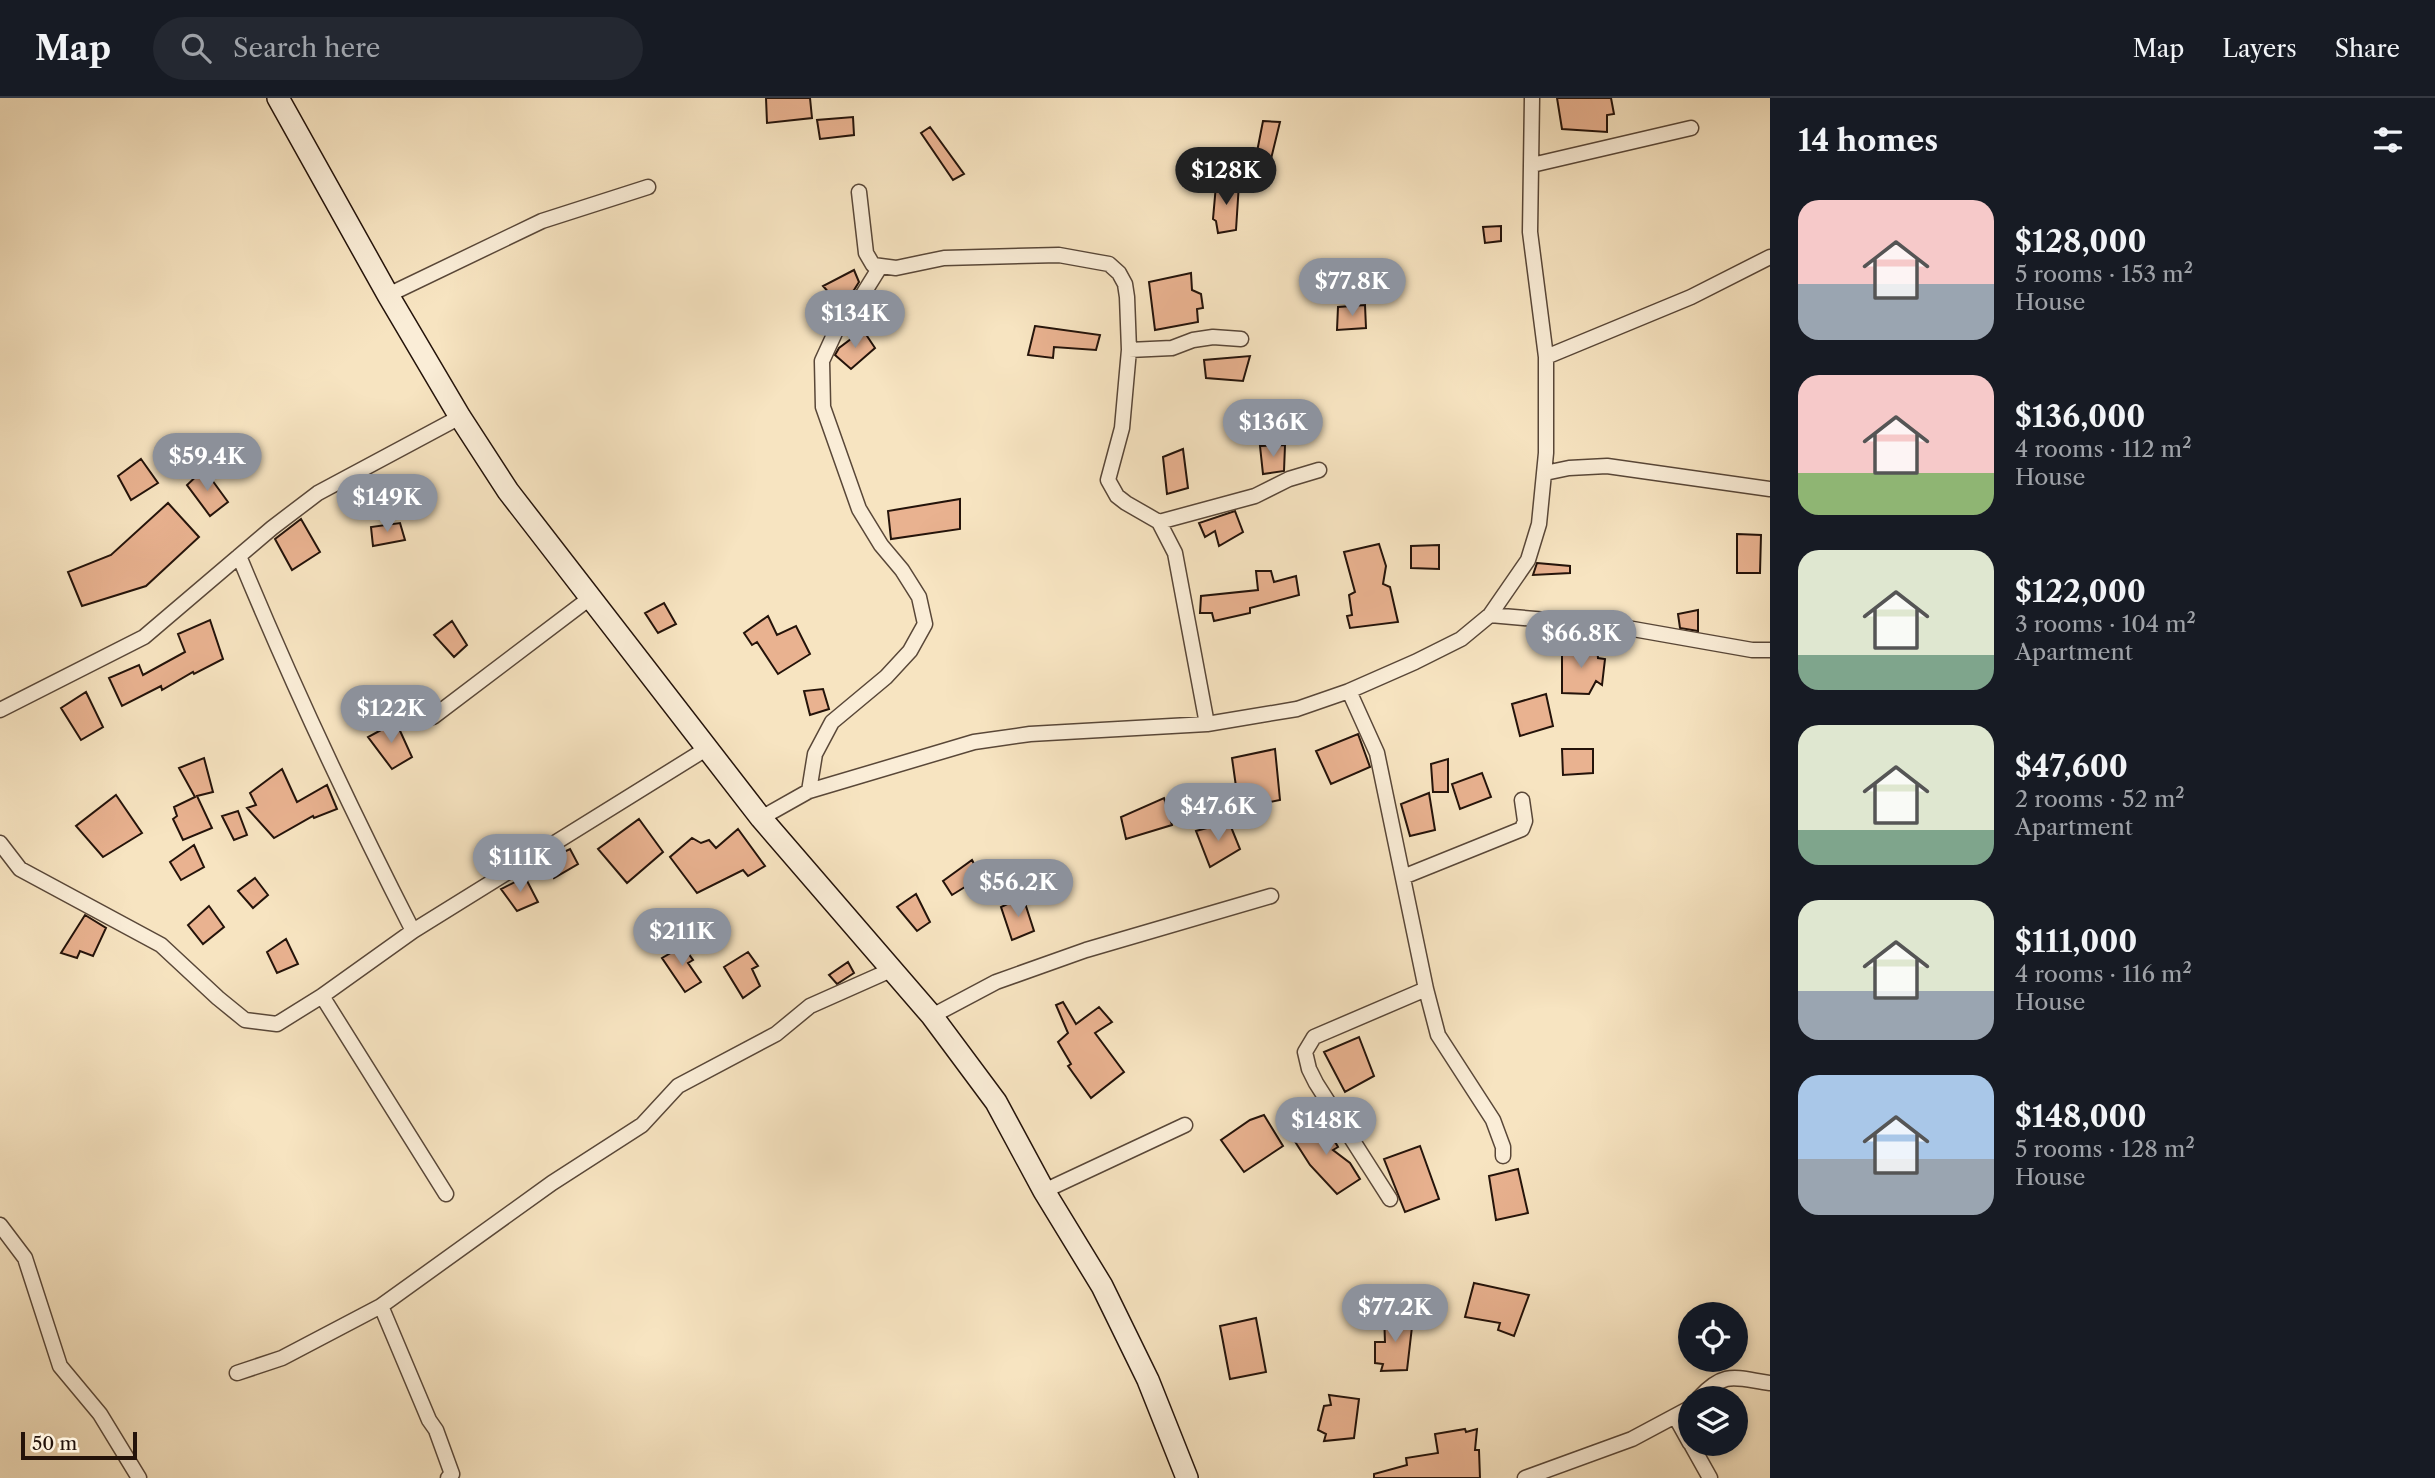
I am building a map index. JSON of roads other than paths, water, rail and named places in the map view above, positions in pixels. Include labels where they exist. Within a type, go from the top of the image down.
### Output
[{"type":"main road","points":[[278,98],[388,295],[460,417],[508,491],[761,818],[932,1016],[996,1102],[1044,1191],[1102,1286],[1147,1380],[1187,1478]]},
{"type":"street","points":[[761,818],[809,791],[974,742],[1030,734],[1208,724],[1297,709],[1349,691],[1461,639],[1490,615],[1528,560],[1539,524],[1545,473],[1546,357],[1530,232],[1532,98]]},
{"type":"street","points":[[1532,166],[1691,128]]},
{"type":"street","points":[[388,295],[542,220],[648,187]]},
{"type":"street","points":[[859,192],[866,253],[873,265],[896,268],[944,258],[1059,255],[1109,264],[1119,273],[1125,284],[1129,350],[1122,428],[1108,480],[1117,496],[1159,522],[1175,553],[1208,724]]},
{"type":"street","points":[[1546,357],[1691,297],[1770,257]]},
{"type":"street","points":[[809,791],[815,754],[832,722],[886,677],[911,651],[925,624],[919,597],[902,569],[881,545],[859,509],[823,407],[822,361],[839,324],[857,304],[880,267]]},
{"type":"street","points":[[1129,350],[1172,348],[1213,337],[1241,339]]},
{"type":"street","points":[[0,710],[144,637],[318,494],[460,417]]},
{"type":"street","points":[[1545,473],[1569,468],[1607,466],[1770,489]]},
{"type":"street","points":[[1159,522],[1255,496],[1319,470]]},
{"type":"street","points":[[240,556],[276,645],[354,817],[413,932]]},
{"type":"street","points":[[433,717],[590,598]]},
{"type":"street","points":[[1490,615],[1616,626],[1752,650],[1770,650]]},
{"type":"street","points":[[1349,691],[1377,753],[1438,1035],[1493,1120],[1503,1147],[1503,1156]]},
{"type":"street","points":[[0,843],[19,869],[161,945],[245,1020],[277,1024],[413,932],[706,749]]},
{"type":"street","points":[[1403,877],[1522,829],[1525,821],[1522,800]]},
{"type":"street","points":[[932,1016],[996,982],[1060,959],[1271,896]]},
{"type":"street","points":[[237,1373],[282,1358],[380,1306],[552,1183],[642,1125],[678,1086],[776,1034],[810,1006],[891,970]]},
{"type":"street","points":[[1390,1199],[1316,1083],[1305,1052],[1314,1037],[1426,989]]},
{"type":"street","points":[[322,996],[446,1194]]},
{"type":"street","points":[[1044,1191],[1185,1125]]},
{"type":"street","points":[[0,1225],[25,1258],[60,1366],[100,1414],[139,1478]]},
{"type":"street","points":[[380,1306],[429,1420],[436,1430],[452,1474],[448,1478]]},
{"type":"street","points":[[1710,1386],[1723,1378],[1770,1382]]},
{"type":"street","points":[[1525,1478],[1632,1439],[1678,1414]]},
{"type":"street","points":[[1675,1416],[1678,1421]]},
{"type":"street","points":[[1698,1456],[1710,1478]]}]
